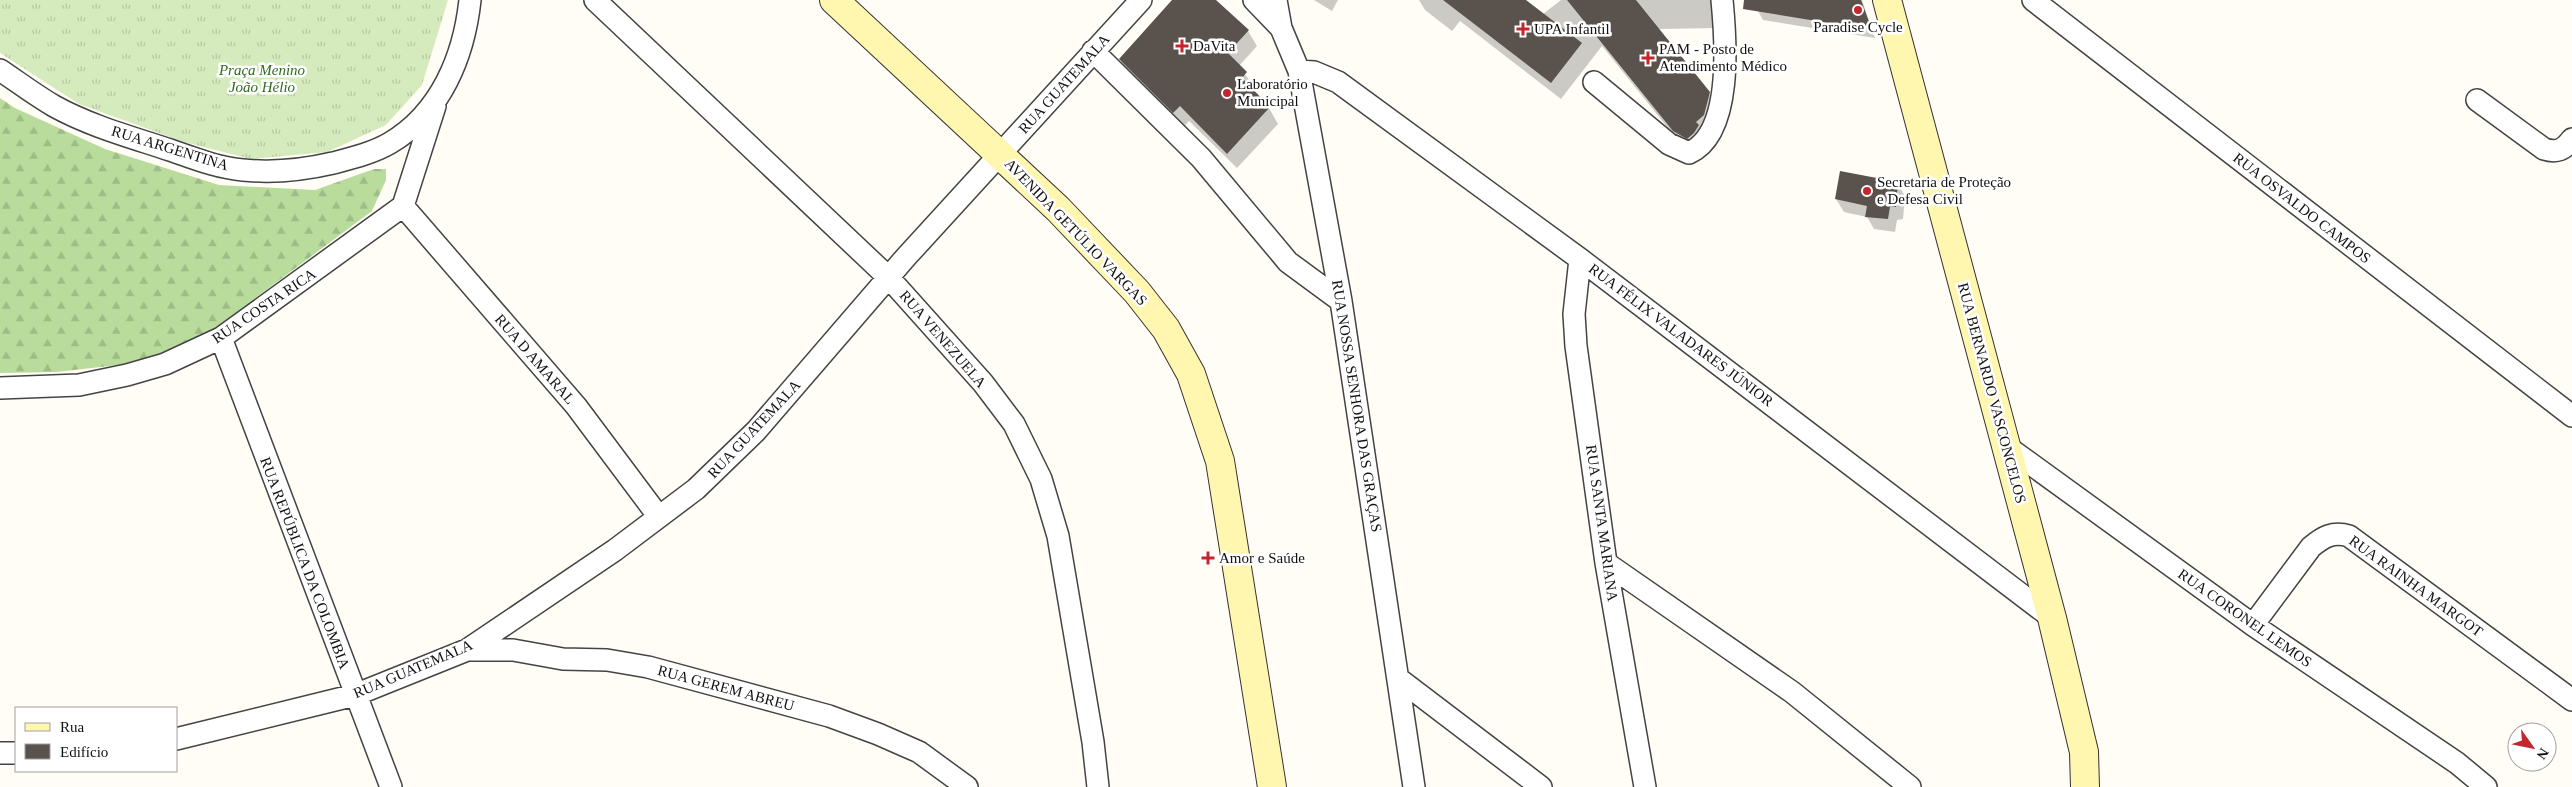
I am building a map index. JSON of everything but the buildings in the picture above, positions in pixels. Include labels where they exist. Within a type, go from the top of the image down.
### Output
[{"type":"main road","name":"AVENIDA GETÚLIO VARGAS","points":[[834,0],[1001,154],[1137,292],[1166,329],[1191,374],[1220,461],[1272,787]]},
{"type":"main road","name":"RUA BERNARDO VASCONCELOS","points":[[1887,0],[2052,618],[2084,752],[2086,787]]},
{"type":"street","name":"RUA ARGENTINA","points":[[0,70],[53,106],[79,118],[208,163],[241,170],[275,172],[314,167],[357,156],[389,143],[407,130],[436,100],[448,81],[457,58],[468,22],[470,0]]},
{"type":"street","name":"RUA VENEZUELA","points":[[595,0],[889,278],[983,383],[1014,424],[1041,480],[1058,536],[1094,742],[1098,787]]},
{"type":"street","name":"RUA GUATEMALA","points":[[178,739],[355,695],[467,650],[594,565],[696,489],[756,431],[889,278],[1140,0]]},
{"type":"street","name":"RUA NOSSA SENHORA DAS GRAÇAS","points":[[1254,0],[1281,28]]},
{"type":"street","name":"RUA NOSSA SENHORA DAS GRAÇAS","points":[[1276,0],[1281,28],[1299,71],[1341,301],[1414,787]]},
{"type":"street","points":[[1594,82],[1669,144],[1689,152],[1699,148],[1708,137],[1719,115],[1724,42],[1722,0]]},
{"type":"street","name":"RUA OSVALDO CAMPOS","points":[[2032,0],[2572,416]]},
{"type":"street","points":[[1092,52],[1201,158],[1288,262],[1341,301]]},
{"type":"street","name":"RUA FÉLIX VALADARES JÚNIOR","points":[[1299,71],[1319,74],[1338,82],[1580,258],[2052,618]]},
{"type":"street","points":[[403,206],[436,100]]},
{"type":"street","points":[[2476,100],[2544,148],[2553,152],[2561,151],[2572,139]]},
{"type":"street","name":"RUA COSTA RICA","points":[[0,388],[79,385],[127,375],[165,364],[221,338],[403,206]]},
{"type":"street","name":"RUA D AMARAL","points":[[403,206],[576,406],[659,517]]},
{"type":"street","name":"RUA SANTA MARIANA","points":[[1580,258],[1574,314],[1576,346],[1606,563],[1645,787]]},
{"type":"street","name":"RUA REPÚBLICA DA COLOMBIA","points":[[221,338],[391,787]]},
{"type":"street","name":"RUA CORONEL LEMOS","points":[[2006,446],[2253,625],[2457,763],[2486,787]]},
{"type":"street","name":"RUA RAINHA MARGOT","points":[[2253,625],[2311,547],[2321,538],[2339,533],[2349,536],[2572,700]]},
{"type":"street","points":[[1606,563],[1792,692],[1910,787]]},
{"type":"street","name":"RUA GEREM ABREU","points":[[467,650],[514,650],[563,659],[607,660],[648,667],[810,711],[878,734],[919,752],[967,787]]},
{"type":"street","points":[[1399,679],[1541,787]]},
{"type":"street","points":[[0,752],[15,753]]},
{"type":"green space","name":"Praça Menino João Hélio","points":[[0,0],[448,0],[422,85],[386,125],[327,152],[251,159],[184,142],[79,104],[0,53]]},
{"type":"green space","points":[[0,98],[15,108],[105,149],[219,185],[315,190],[374,169],[386,169],[386,180],[372,211],[207,334],[136,363],[56,372],[0,373]]},
{"type":"place","name":"Paradise Cycle","points":[[1858,10]]},
{"type":"place","name":"UPA Infantil","points":[[1523,29]]},
{"type":"place","name":"DaVita","points":[[1182,46]]},
{"type":"place","name":"PAM - Posto de Atendimento Médico","points":[[1648,58]]},
{"type":"place","name":"Laboratório Municipal","points":[[1227,93]]},
{"type":"place","name":"Secretaria de Proteção e Defesa Civil","points":[[1867,191]]},
{"type":"place","name":"Amor e Saúde","points":[[1208,558]]}]
